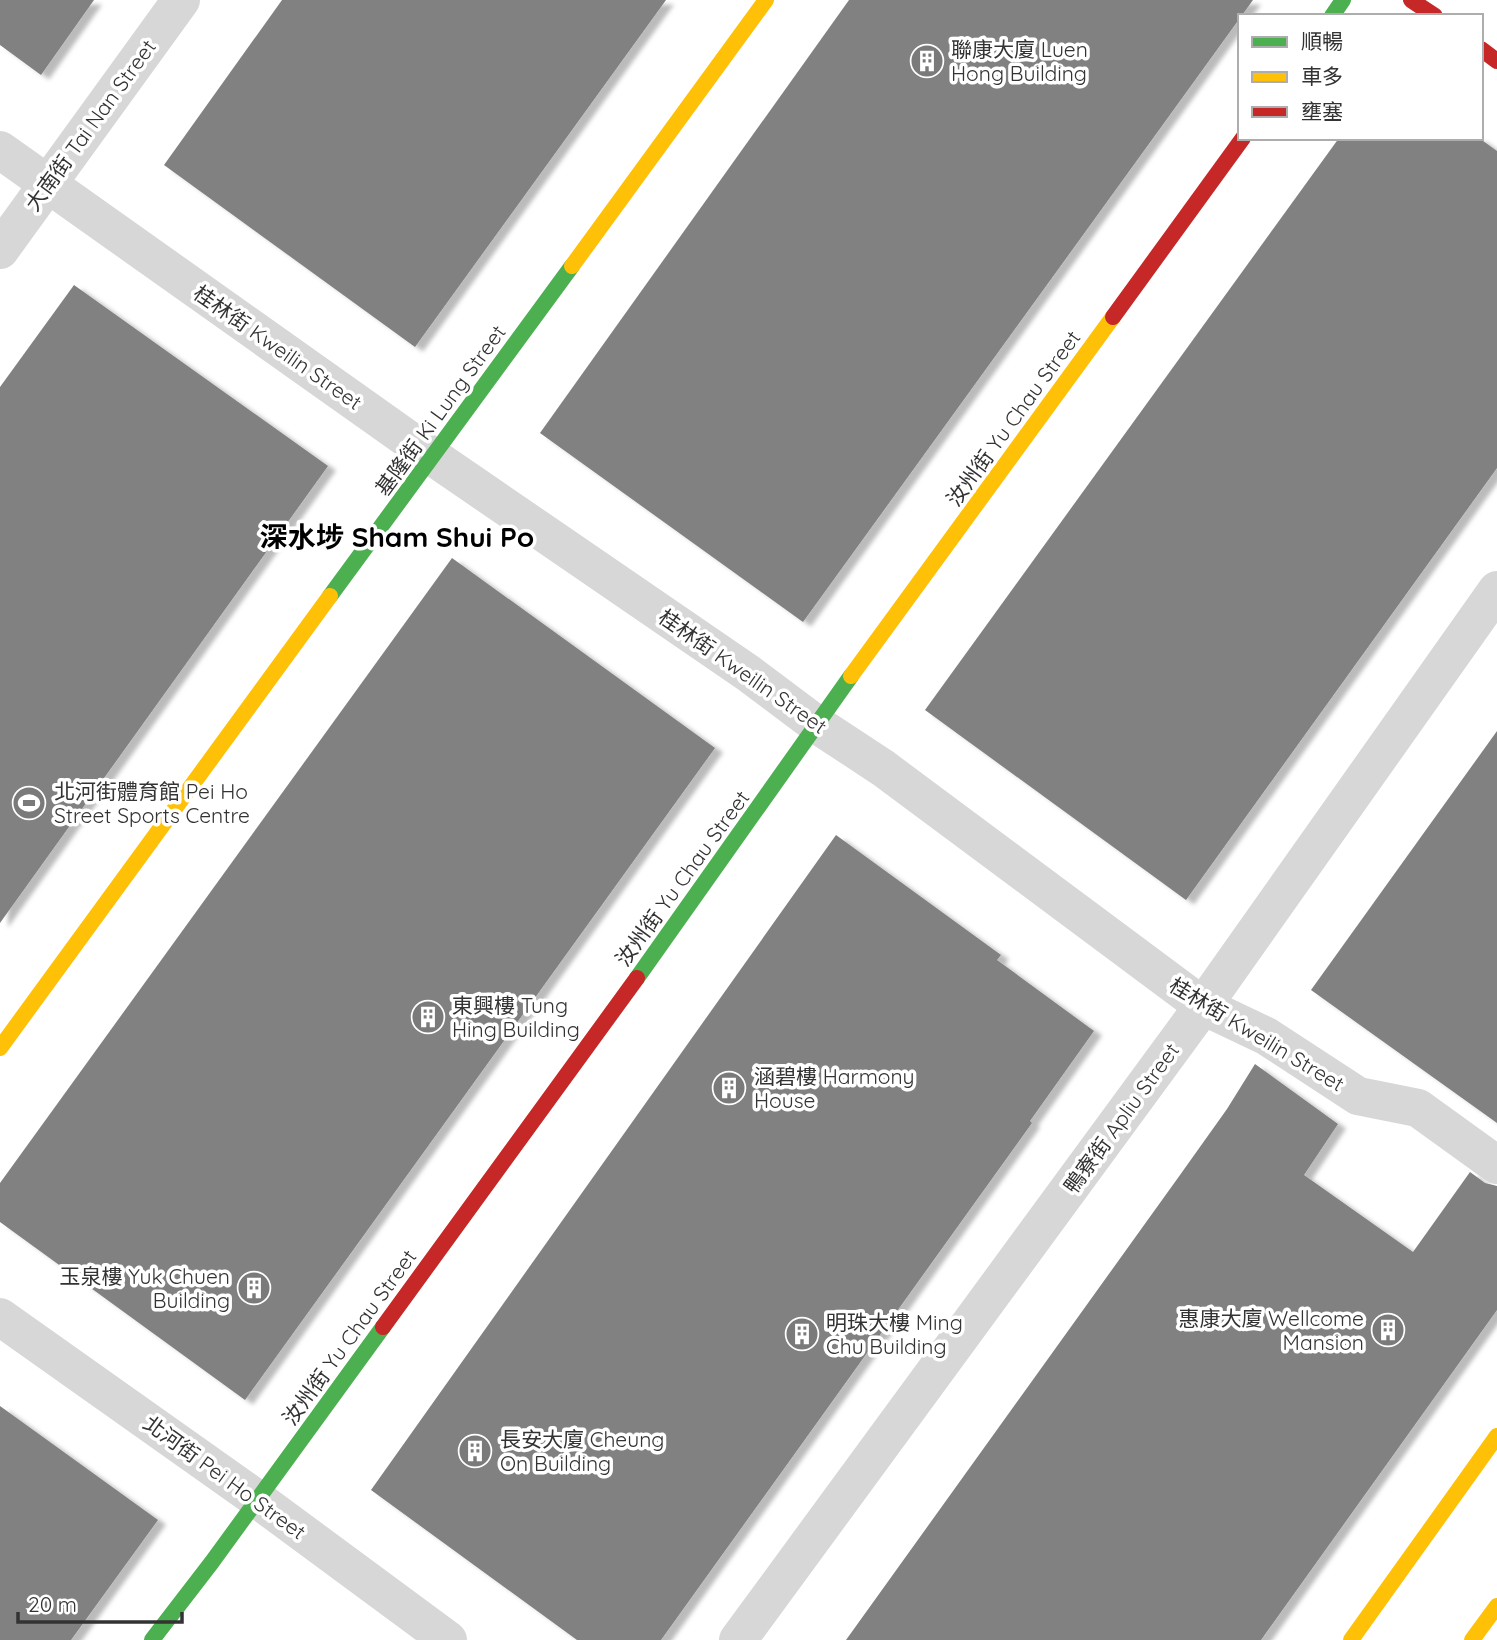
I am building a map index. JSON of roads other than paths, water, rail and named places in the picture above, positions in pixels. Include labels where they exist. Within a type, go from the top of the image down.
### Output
[{"type":"street","name":"大南街 Tai Nan Street","points":[[0,250],[181,0]]},
{"type":"street","name":"基隆街 Ki Lung Street","points":[[0,1048],[766,0]]},
{"type":"street","points":[[1411,0],[1432,14]]},
{"type":"street","name":"汝州街 Yu Chau Street","points":[[152,1640],[706,883],[816,724],[1242,140]]},
{"type":"street","name":"桂林街 Kweilin Street","points":[[0,150],[433,457],[883,768],[1203,1006],[1266,1036],[1358,1096],[1418,1108],[1497,1165]]},
{"type":"street","name":"鴨寮街 Apliu Street","points":[[738,1640],[1203,1006],[1497,590]]},
{"type":"street","name":"北河街 Pei Ho Street","points":[[0,1317],[257,1499],[448,1640]]},
{"type":"street","points":[[1351,1640],[1497,1436]]},
{"type":"street","points":[[1472,1640],[1497,1606]]},
{"type":"place","name":"聯康大廈 Luen Hong Building","points":[[927,61]]},
{"type":"place","name":"北河街體育館 Pei Ho Street Sports Centre","points":[[29,803]]},
{"type":"place","name":"東興樓 Tung Hing Building","points":[[428,1017]]},
{"type":"place","name":"涵碧樓 Harmony House","points":[[729,1088]]},
{"type":"place","name":"玉泉樓 Yuk Chuen Building","points":[[254,1288]]},
{"type":"place","name":"惠康大廈 Wellcome Mansion","points":[[1388,1330]]},
{"type":"place","name":"明珠大樓 Ming Chu Building","points":[[802,1334]]},
{"type":"place","name":"長安大廈 Cheung On Building","points":[[475,1451]]},
{"type":"district","name":"深水埗 Sham Shui Po","points":[[397,536]]}]
